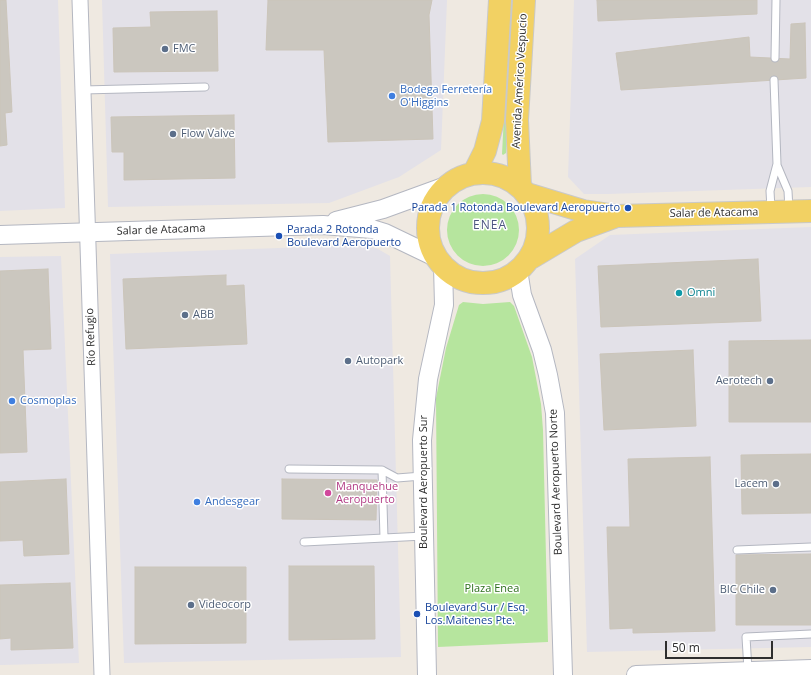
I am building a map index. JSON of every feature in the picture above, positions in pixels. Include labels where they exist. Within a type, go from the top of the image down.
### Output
[{"type":"main road","points":[[474,173],[485,151],[494,114],[500,0]]},
{"type":"main road","name":"Avenida Américo Vespucio","points":[[523,190],[516,120],[524,0]]},
{"type":"main road","points":[[474,173],[494,174],[508,178],[523,190],[536,213],[536,242],[524,265],[501,280],[482,283],[461,279],[440,262],[429,239],[429,218],[436,200],[449,185],[462,177],[474,173]]},
{"type":"main road","name":"Salar de Atacama","points":[[523,190],[583,211],[617,216],[811,211]]},
{"type":"main road","name":"Salar de Atacama","points":[[524,265],[576,231],[617,216]]},
{"type":"street","name":"Río Refugio","points":[[80,0],[102,675]]},
{"type":"street","name":"Salar de Atacama","points":[[323,225],[383,209],[449,185]]},
{"type":"street","name":"Salar de Atacama","points":[[0,235],[323,225],[372,229],[385,233],[440,262]]},
{"type":"street","name":"Boulevard Aeropuerto Sur","points":[[427,675],[422,476],[425,399],[431,363],[443,310],[444,289],[440,262]]},
{"type":"street","name":"Boulevard Aeropuerto Norte","points":[[524,265],[522,295],[542,350],[555,412],[563,675]]},
{"type":"street","points":[[636,675],[811,669]]},
{"type":"lane","points":[[774,58],[776,0]]},
{"type":"lane","points":[[774,80],[777,164],[770,191],[780,211]]},
{"type":"lane","points":[[83,90],[205,87]]},
{"type":"lane","points":[[777,164],[788,191],[780,211]]},
{"type":"lane","points":[[289,469],[382,470],[397,478],[422,476]]},
{"type":"lane","points":[[382,470],[384,538]]},
{"type":"lane","points":[[304,542],[424,536]]},
{"type":"lane","points":[[737,550],[811,547]]},
{"type":"lane","points":[[748,671],[746,637],[811,634]]},
{"type":"shaded area","points":[[0,0],[58,0],[65,208],[0,211]]},
{"type":"shaded area","points":[[102,0],[447,0],[441,150],[399,177],[329,203],[108,207]]},
{"type":"shaded area","points":[[574,0],[811,0],[811,187],[584,194],[568,177]]},
{"type":"shaded area","points":[[811,227],[811,647],[587,652],[575,259],[610,235]]},
{"type":"shaded area","points":[[364,245],[378,249],[390,256],[401,657],[124,663],[110,254]]},
{"type":"shaded area","points":[[61,256],[79,663],[0,665],[0,257]]},
{"type":"green space","points":[[510,0],[514,0],[506,153],[503,155],[502,154]]},
{"type":"green space","points":[[483,194],[503,200],[513,210],[519,230],[513,250],[503,260],[483,266],[463,260],[453,250],[447,230],[453,210],[463,200]]},
{"type":"green space","name":"Plaza Enea","points":[[463,302],[483,304],[510,302],[514,306],[532,357],[541,404],[543,430],[548,642],[438,647],[436,398],[446,348],[459,305]]},
{"type":"building","points":[[0,0],[6,0],[12,112],[5,113],[7,145],[0,146]]},
{"type":"building","points":[[268,0],[432,0],[429,15],[433,139],[328,142],[324,50],[266,50]]},
{"type":"building","points":[[597,0],[757,0],[757,14],[598,21]]},
{"type":"building","name":"FMC","points":[[217,11],[218,71],[114,72],[113,28],[151,27],[150,12]]},
{"type":"building","points":[[805,23],[806,78],[621,90],[616,53],[749,37],[750,57],[790,59],[791,24]]},
{"type":"building","name":"Flow Valve","points":[[234,115],[235,178],[124,180],[124,152],[112,152],[111,117]]},
{"type":"building","name":"Omni","points":[[758,259],[761,321],[601,327],[598,266]]},
{"type":"building","name":"Cosmoplas","points":[[48,269],[51,349],[23,350],[27,452],[0,453],[0,271]]},
{"type":"building","name":"ABB","points":[[226,275],[226,286],[244,285],[247,344],[126,349],[123,279]]},
{"type":"building","name":"Aerotech","points":[[811,340],[811,422],[729,422],[729,341]]},
{"type":"building","points":[[693,350],[696,426],[604,430],[600,354]]},
{"type":"building","name":"Lacem","points":[[811,454],[811,513],[742,514],[741,455]]},
{"type":"building","points":[[710,457],[715,631],[633,633],[633,628],[610,629],[607,527],[630,527],[628,459]]},
{"type":"building","points":[[66,479],[69,554],[24,556],[23,540],[0,541],[0,482]]},
{"type":"building","points":[[282,479],[377,480],[376,520],[282,519]]},
{"type":"building","name":"BIC Chile","points":[[811,554],[811,625],[736,625],[736,555]]},
{"type":"building","points":[[289,566],[374,566],[375,639],[289,640]]},
{"type":"building","name":"Videocorp","points":[[135,567],[246,567],[246,643],[135,644]]},
{"type":"building","points":[[70,583],[73,648],[11,650],[11,638],[0,639],[0,585]]},
{"type":"place","name":"FMC","points":[[165,49]]},
{"type":"place","name":"Bodega Ferretería O'Higgins","points":[[392,96]]},
{"type":"place","name":"Flow Valve","points":[[173,134]]},
{"type":"place","name":"Parada 1 Rotonda Boulevard Aeropuerto","points":[[628,208]]},
{"type":"place","name":"Parada 2 Rotonda Boulevard Aeropuerto","points":[[279,236]]},
{"type":"place","name":"Omni","points":[[679,293]]},
{"type":"place","name":"ABB","points":[[185,315]]},
{"type":"place","name":"Autopark","points":[[348,361]]},
{"type":"place","name":"Aerotech","points":[[770,381]]},
{"type":"place","name":"Cosmoplas","points":[[12,401]]},
{"type":"place","name":"Lacem","points":[[776,484]]},
{"type":"place","name":"Manquehue Aeropuerto","points":[[328,493]]},
{"type":"place","name":"Andesgear","points":[[197,502]]},
{"type":"place","name":"BIC Chile","points":[[773,590]]},
{"type":"place","name":"Videocorp","points":[[191,605]]},
{"type":"place","name":"Boulevard Sur / Esq. Los.Maitenes Pte.","points":[[417,614]]},
{"type":"district","name":"ENEA","points":[[490,226]]}]
